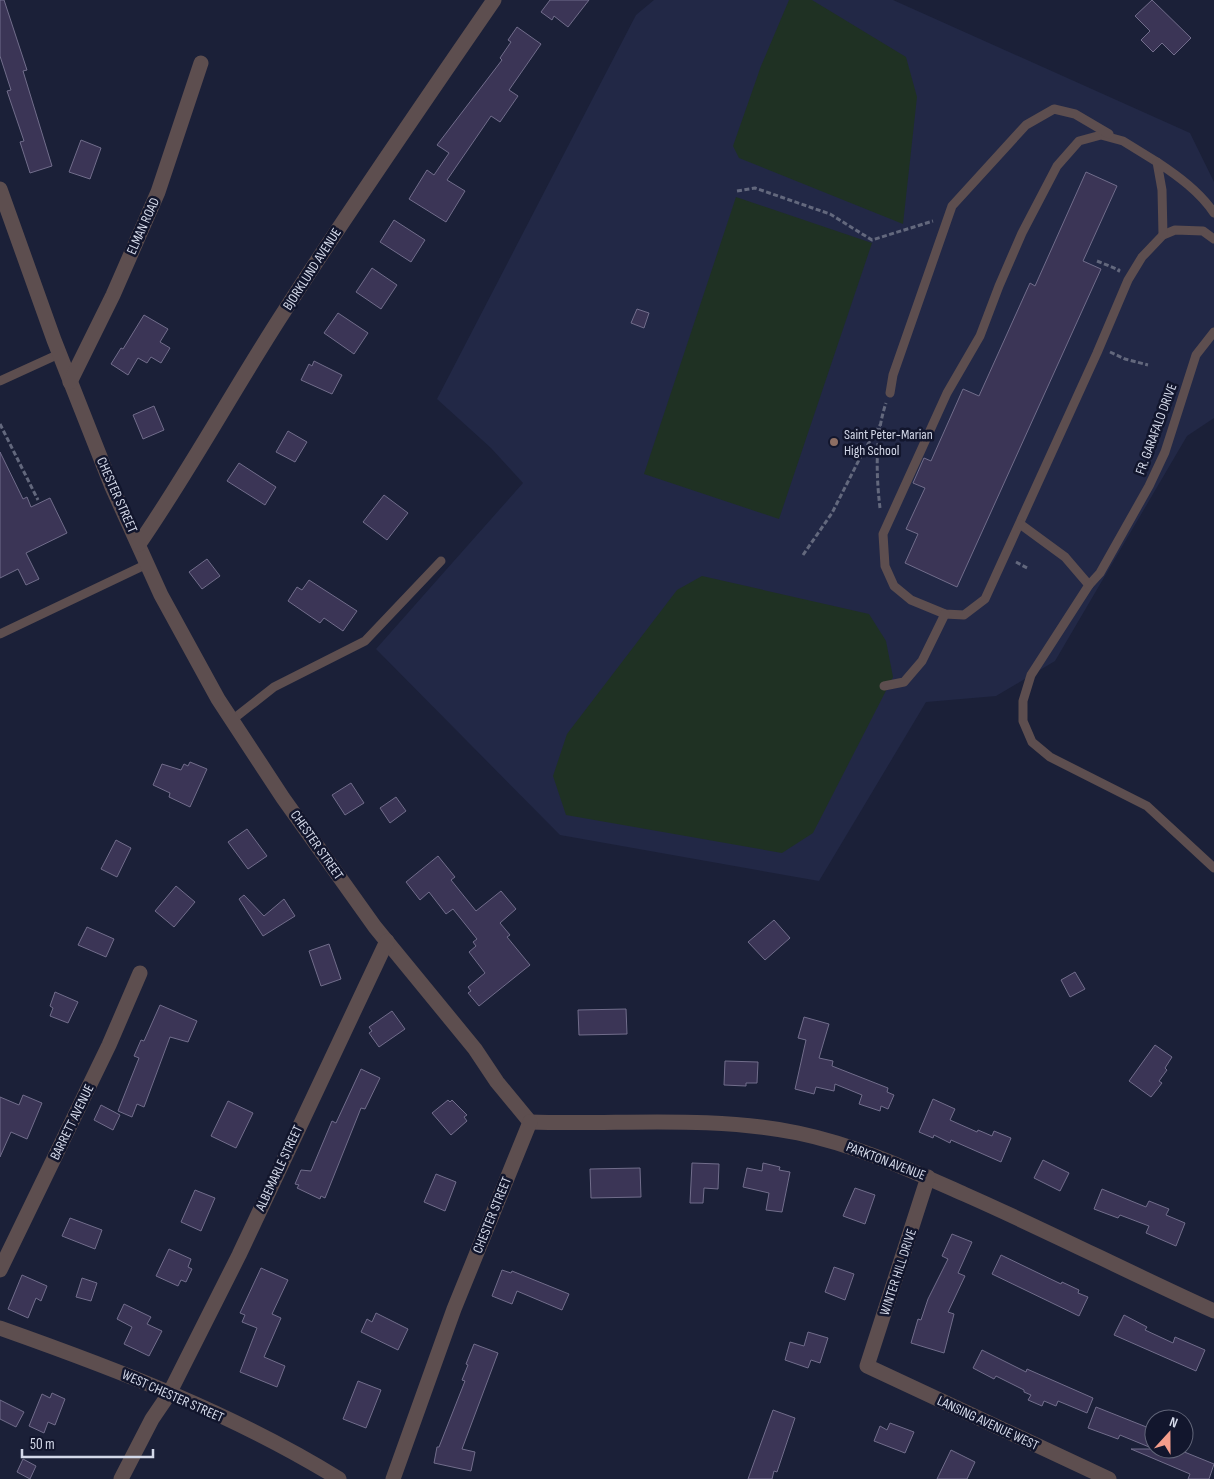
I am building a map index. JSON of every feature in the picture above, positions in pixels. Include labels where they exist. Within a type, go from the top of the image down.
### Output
[{"type":"street","name":"BJORKLUND AVENUE","points":[[139,544],[200,451],[286,308],[378,167],[494,0]]},
{"type":"street","name":"ELMAN ROAD","points":[[70,382],[113,295],[158,192],[201,63]]},
{"type":"street","name":"CHESTER STREET","points":[[0,189],[59,354],[112,487],[161,595],[232,720],[284,798],[387,941],[475,1049],[530,1122],[454,1309],[393,1479]]},
{"type":"street","name":"ALBEMARLE STREET","points":[[121,1479],[152,1419],[169,1394],[239,1255],[387,941]]},
{"type":"street","name":"BARRETT AVENUE","points":[[0,1270],[109,1045],[140,973]]},
{"type":"street","name":"PARKTON AVENUE","points":[[530,1122],[601,1124],[720,1122],[759,1127],[836,1142],[928,1177],[1214,1311]]},
{"type":"street","name":"WINTER HILL DRIVE","points":[[867,1366],[928,1177]]},
{"type":"street","name":"WEST CHESTER STREET","points":[[0,1328],[83,1358],[169,1394],[249,1430],[340,1479]]},
{"type":"street","name":"LANSING AVENUE WEST","points":[[867,1366],[1109,1479]]},
{"type":"lane","points":[[890,393],[893,375],[952,206],[1026,125],[1054,109],[1074,114],[1157,162],[1181,178],[1206,202],[1214,213]]},
{"type":"lane","points":[[1123,142],[1101,135],[1079,141],[1057,166],[1022,233],[980,336],[947,393],[883,534],[884,566],[894,586],[911,600],[945,614],[964,615],[985,599],[1105,335],[1128,280],[1142,258],[1163,235],[1175,230],[1203,231],[1214,239]]},
{"type":"lane","points":[[1157,162],[1162,190],[1163,235]]},
{"type":"lane","name":"FR. GARAFALO DRIVE","points":[[1214,332],[1193,362],[1165,452],[1149,486],[1100,573],[1088,585],[1031,675],[1023,701],[1023,721],[1032,742],[1050,757],[1147,806],[1214,868]]},
{"type":"lane","points":[[0,381],[59,354]]},
{"type":"lane","points":[[1020,524],[1065,557],[1088,585]]},
{"type":"lane","points":[[232,720],[274,687],[365,641],[441,561]]},
{"type":"lane","points":[[0,634],[148,564]]},
{"type":"lane","points":[[884,686],[904,682],[922,661],[945,614]]},
{"type":"path","points":[[737,192],[755,188],[830,214],[872,240],[948,216]]},
{"type":"path","points":[[1110,352],[1125,359],[1148,365]]},
{"type":"path","points":[[883,534],[877,484],[880,425],[890,393]]},
{"type":"path","points":[[0,424],[38,500]]},
{"type":"path","points":[[803,555],[832,513],[863,452],[880,425]]},
{"type":"path","points":[[1016,562],[1029,568]]},
{"type":"shaded area","name":"Saint Peter-Marian High School","points":[[654,0],[893,0],[1190,133],[1214,182],[1214,418],[1187,436],[1055,661],[996,696],[926,702],[819,881],[560,835],[376,649],[523,483],[491,448],[437,399],[636,15]]},
{"type":"green space","points":[[789,0],[812,0],[906,57],[917,97],[903,224],[739,158],[733,146],[761,66]]},
{"type":"green space","points":[[736,197],[872,243],[779,519],[644,474]]},
{"type":"green space","points":[[702,576],[869,614],[886,641],[893,677],[813,833],[782,853],[566,815],[553,776],[567,734],[677,590]]},
{"type":"building","points":[[0,0],[4,0],[27,70],[23,71],[52,166],[30,173],[20,142],[24,141],[7,91],[11,90],[0,56]]},
{"type":"building","points":[[550,0],[589,0],[568,27],[554,16],[552,20],[541,12]]},
{"type":"building","points":[[1152,0],[1191,38],[1174,55],[1162,43],[1153,52],[1141,40],[1150,31],[1135,16]]},
{"type":"building","points":[[517,27],[541,44],[509,90],[518,96],[500,122],[491,116],[447,180],[465,191],[446,222],[409,199],[427,170],[434,175],[449,153],[437,145],[502,60],[500,58],[511,42],[508,40]]},
{"type":"building","points":[[81,140],[101,148],[90,179],[69,172]]},
{"type":"building","points":[[1086,172],[1117,186],[1083,261],[1101,269],[957,587],[905,563],[918,534],[906,529],[925,488],[913,483],[924,458],[931,461],[963,389],[979,396],[1030,283],[1035,286]]},
{"type":"building","points":[[394,220],[425,240],[411,262],[380,242]]},
{"type":"building","points":[[372,268],[397,285],[381,309],[356,292]]},
{"type":"building","points":[[637,309],[649,313],[644,328],[631,323]]},
{"type":"building","points":[[338,313],[368,333],[354,354],[324,333]]},
{"type":"building","points":[[144,315],[168,329],[160,342],[170,348],[161,363],[151,357],[147,363],[138,358],[128,375],[111,364],[121,348],[123,349]]},
{"type":"building","points":[[314,361],[342,375],[332,394],[301,380],[309,364],[312,366]]},
{"type":"building","points":[[154,406],[164,430],[143,439],[133,415]]},
{"type":"building","points":[[288,431],[307,442],[295,462],[276,452]]},
{"type":"building","points":[[0,452],[23,499],[27,497],[31,507],[50,498],[67,533],[26,553],[39,579],[26,585],[18,569],[0,578]]},
{"type":"building","points":[[239,463],[276,487],[265,505],[227,481]]},
{"type":"building","points":[[384,495],[408,513],[387,540],[363,522]]},
{"type":"building","points":[[207,559],[220,576],[202,589],[189,572]]},
{"type":"building","points":[[309,580],[357,611],[343,631],[324,618],[320,623],[288,601],[297,587],[302,590]]},
{"type":"building","points":[[190,762],[207,769],[190,807],[169,797],[170,793],[153,785],[162,764],[181,770],[184,764],[188,766]]},
{"type":"building","points":[[351,783],[364,803],[345,815],[332,795]]},
{"type":"building","points":[[396,797],[406,811],[390,823],[380,808]]},
{"type":"building","points":[[247,829],[267,856],[248,869],[228,842]]},
{"type":"building","points":[[116,840],[131,848],[117,877],[101,869]]},
{"type":"building","points":[[438,856],[455,877],[451,880],[476,911],[501,891],[516,909],[500,923],[510,935],[507,937],[530,965],[479,1006],[468,993],[471,991],[468,987],[485,973],[469,952],[476,946],[473,942],[477,939],[453,909],[446,914],[429,892],[420,900],[406,882]]},
{"type":"building","points":[[176,886],[195,902],[174,927],[155,911]]},
{"type":"building","points":[[244,895],[264,916],[284,899],[295,916],[263,936],[239,899]]},
{"type":"building","points":[[774,920],[790,938],[765,960],[748,942]]},
{"type":"building","points":[[87,927],[114,939],[106,957],[78,945]]},
{"type":"building","points":[[329,944],[341,979],[321,986],[309,951]]},
{"type":"building","points":[[1075,972],[1085,989],[1070,997],[1061,980]]},
{"type":"building","points":[[55,992],[78,1002],[68,1023],[50,1016],[53,1008],[50,1006]]},
{"type":"building","points":[[160,1005],[197,1021],[188,1042],[170,1037],[144,1107],[137,1104],[132,1117],[118,1111],[139,1058],[134,1056],[141,1040],[144,1041]]},
{"type":"building","points":[[626,1009],[627,1034],[579,1035],[578,1010]]},
{"type":"building","points":[[392,1011],[405,1029],[379,1047],[369,1033],[372,1031],[369,1027]]},
{"type":"building","points":[[804,1017],[829,1024],[819,1058],[833,1061],[832,1066],[888,1088],[887,1092],[894,1095],[888,1109],[881,1106],[880,1111],[859,1104],[862,1095],[835,1084],[834,1091],[816,1087],[814,1094],[795,1089],[806,1040],[798,1038]]},
{"type":"building","points":[[1155,1045],[1172,1057],[1165,1068],[1167,1070],[1159,1081],[1162,1083],[1151,1097],[1129,1081]]},
{"type":"building","points":[[725,1061],[758,1062],[757,1083],[746,1083],[746,1086],[724,1085]]},
{"type":"building","points":[[361,1069],[380,1078],[365,1109],[361,1108],[325,1198],[321,1196],[320,1199],[297,1188],[299,1185],[295,1184],[301,1170],[311,1171],[332,1121],[336,1123]]},
{"type":"building","points":[[23,1095],[42,1103],[27,1139],[11,1132],[0,1157],[0,1097],[19,1105]]},
{"type":"building","points":[[933,1099],[955,1109],[950,1120],[977,1132],[978,1130],[992,1136],[994,1131],[1011,1138],[1001,1162],[951,1140],[950,1143],[934,1135],[933,1138],[919,1132]]},
{"type":"building","points":[[448,1100],[450,1102],[452,1100],[467,1115],[464,1117],[467,1121],[451,1135],[432,1113]]},
{"type":"building","points":[[228,1101],[253,1113],[236,1148],[211,1136]]},
{"type":"building","points":[[101,1105],[120,1115],[113,1130],[94,1120]]},
{"type":"building","points":[[1043,1160],[1069,1173],[1060,1191],[1034,1178]]},
{"type":"building","points":[[692,1163],[719,1164],[718,1189],[704,1188],[703,1203],[690,1203]]},
{"type":"building","points":[[763,1163],[780,1167],[779,1170],[790,1172],[782,1212],[766,1210],[769,1193],[743,1187],[747,1168],[762,1171]]},
{"type":"building","points":[[640,1168],[641,1197],[591,1198],[590,1169]]},
{"type":"building","points":[[436,1174],[456,1182],[445,1211],[424,1202]]},
{"type":"building","points":[[855,1188],[875,1195],[865,1224],[843,1216]]},
{"type":"building","points":[[1102,1189],[1146,1207],[1149,1201],[1169,1209],[1166,1215],[1185,1223],[1176,1246],[1146,1233],[1149,1226],[1120,1215],[1118,1218],[1094,1209]]},
{"type":"building","points":[[195,1190],[215,1198],[201,1231],[181,1222]]},
{"type":"building","points":[[70,1218],[102,1230],[95,1249],[62,1236]]},
{"type":"building","points":[[952,1234],[972,1242],[958,1273],[965,1276],[948,1312],[954,1314],[944,1353],[911,1343],[918,1319],[921,1320],[928,1299],[948,1259],[942,1256]]},
{"type":"building","points":[[169,1249],[191,1259],[188,1267],[192,1269],[186,1282],[181,1280],[178,1286],[156,1276]]},
{"type":"building","points":[[1001,1255],[1061,1284],[1062,1282],[1079,1290],[1078,1293],[1088,1297],[1079,1316],[992,1274]]},
{"type":"building","points":[[834,1267],[854,1274],[845,1300],[825,1292]]},
{"type":"building","points":[[261,1268],[288,1280],[272,1314],[281,1318],[264,1357],[285,1366],[277,1387],[240,1372],[257,1328],[242,1322],[245,1315],[240,1313]]},
{"type":"building","points":[[502,1270],[511,1273],[512,1271],[569,1294],[562,1310],[517,1291],[512,1304],[492,1296]]},
{"type":"building","points":[[22,1275],[47,1286],[41,1301],[36,1298],[28,1318],[8,1309]]},
{"type":"building","points":[[82,1278],[97,1283],[91,1301],[76,1297]]},
{"type":"building","points":[[124,1304],[151,1317],[147,1324],[162,1331],[149,1356],[124,1344],[132,1327],[117,1319]]},
{"type":"building","points":[[376,1313],[408,1329],[398,1350],[361,1332],[367,1319],[372,1322]]},
{"type":"building","points":[[1124,1315],[1147,1327],[1145,1330],[1173,1343],[1175,1337],[1205,1350],[1196,1371],[1114,1335]]},
{"type":"building","points":[[808,1332],[828,1338],[820,1363],[811,1360],[808,1368],[785,1360],[790,1342],[804,1346]]},
{"type":"building","points":[[474,1344],[498,1353],[462,1449],[475,1452],[471,1471],[434,1463],[437,1447],[439,1447],[465,1381],[462,1380]]},
{"type":"building","points":[[982,1350],[1026,1372],[1027,1369],[1093,1398],[1087,1413],[1058,1401],[1056,1406],[1044,1401],[1042,1406],[1028,1400],[1031,1395],[1024,1392],[1024,1390],[996,1376],[994,1379],[973,1368]]},
{"type":"building","points":[[358,1381],[381,1390],[366,1428],[343,1419]]},
{"type":"building","points":[[52,1393],[65,1399],[55,1425],[48,1422],[44,1433],[29,1426],[42,1394],[50,1398]]},
{"type":"building","points":[[0,1400],[24,1412],[16,1427],[0,1419]]},
{"type":"building","points":[[1096,1407],[1144,1426],[1144,1445],[1120,1435],[1118,1439],[1088,1428]]},
{"type":"building","points":[[773,1410],[795,1418],[777,1472],[774,1471],[772,1479],[748,1479]]},
{"type":"building","points":[[890,1423],[914,1432],[905,1453],[874,1441],[880,1426],[887,1430]]},
{"type":"building","points":[[1131,1449],[1144,1449],[1144,1455]]},
{"type":"building","points":[[951,1450],[975,1462],[967,1479],[937,1479]]},
{"type":"building","points":[[1194,1456],[1214,1464],[1209,1479],[1188,1479],[1190,1474],[1155,1459],[1194,1459]]},
{"type":"building","points":[[23,1459],[36,1466],[30,1479],[17,1472]]},
{"type":"place","name":"Saint Peter-Marian High School","points":[[834,442]]}]
